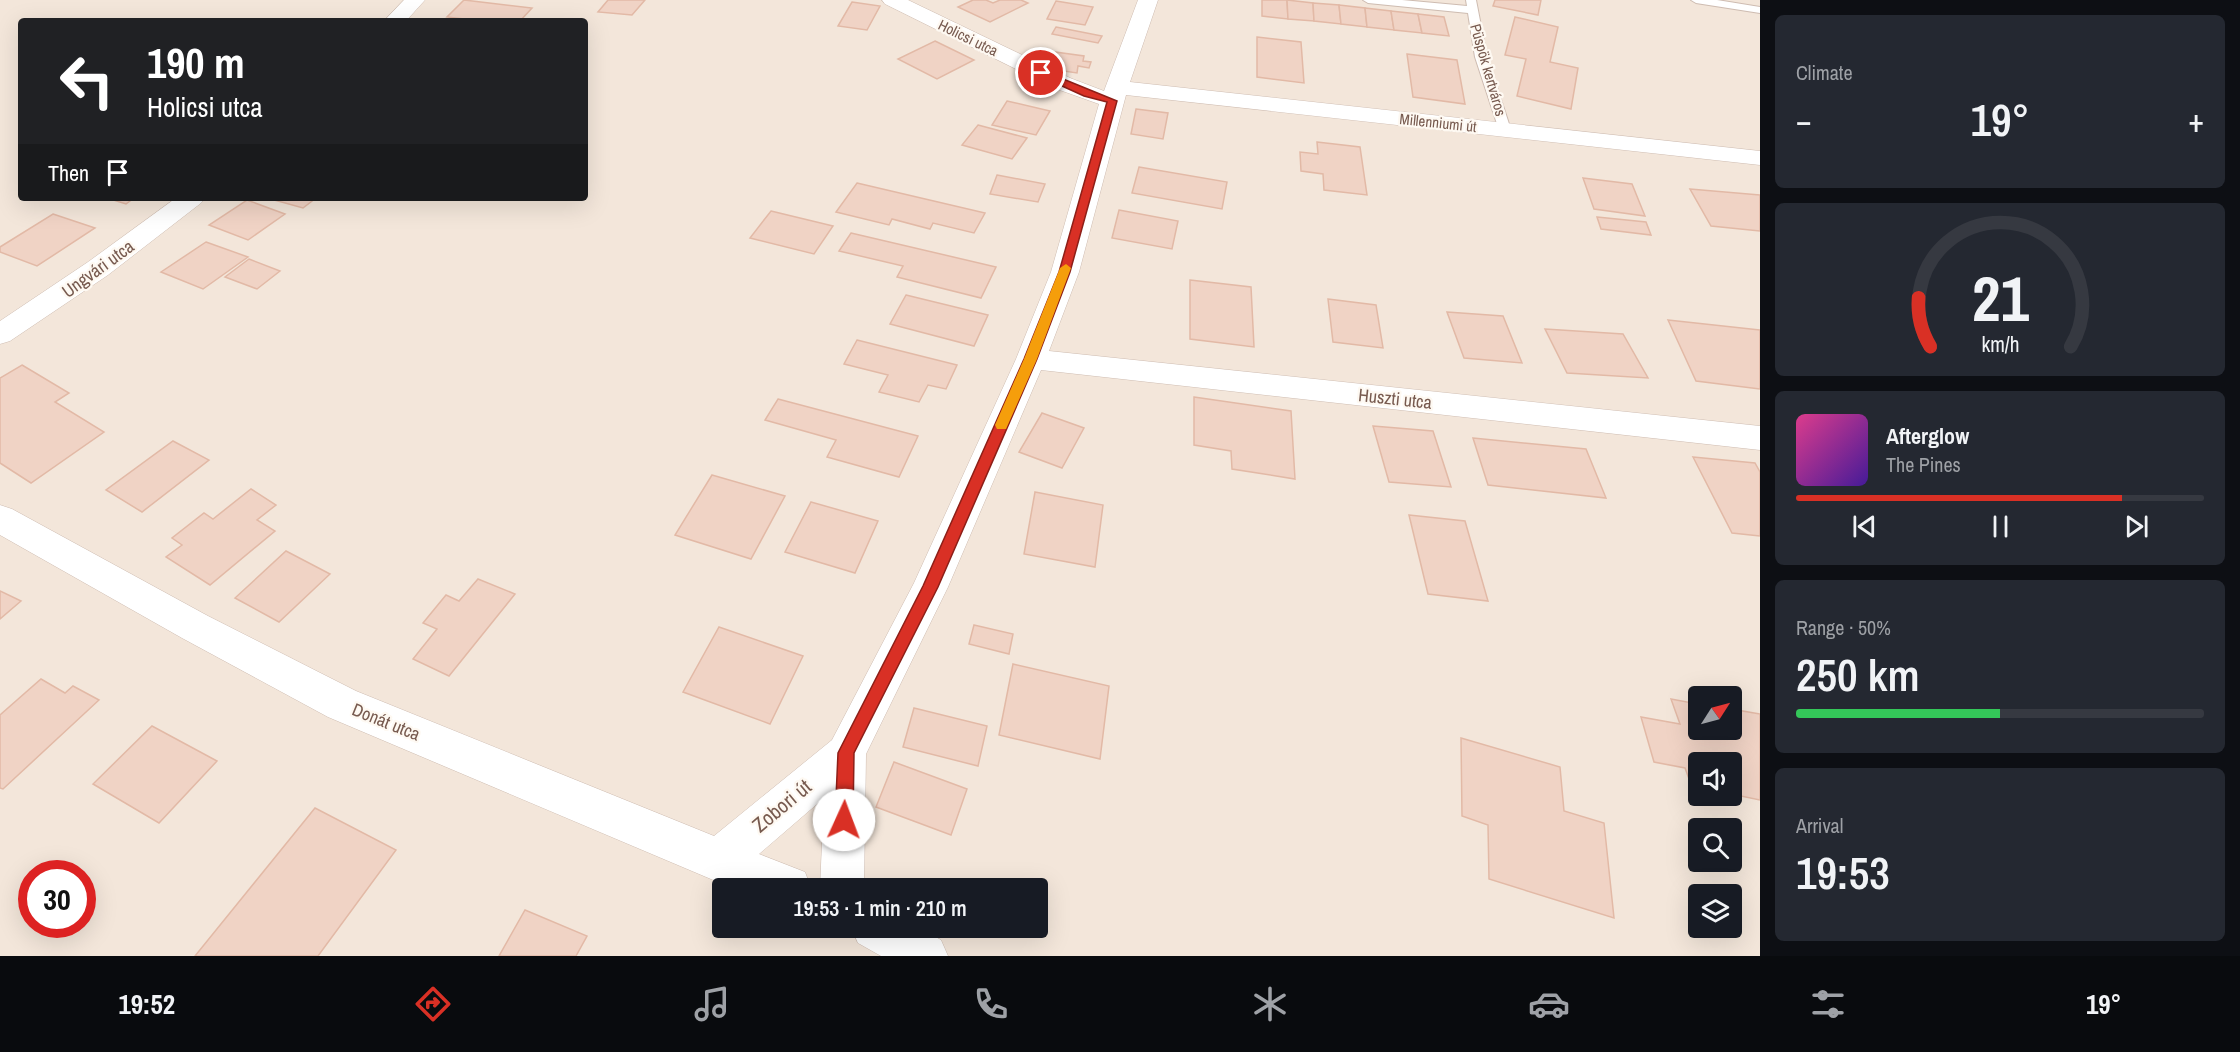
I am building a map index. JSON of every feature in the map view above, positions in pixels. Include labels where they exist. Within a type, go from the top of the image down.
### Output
[{"type":"street","points":[[397,18],[415,0]]},
{"type":"street","name":"Holicsi utca","points":[[892,0],[1062,83],[1115,94]]},
{"type":"street","name":"Zobori út","points":[[718,860],[846,753],[930,587],[1031,359],[1065,272],[1115,94],[1148,0]]},
{"type":"street","name":"Millenniumi út","points":[[1115,94],[1505,130],[1760,158]]},
{"type":"street","name":"Ungvári utca","points":[[0,334],[54,301],[188,201]]},
{"type":"street","name":"Huszti utca","points":[[1031,359],[1760,438]]},
{"type":"street","name":"Donát utca","points":[[0,519],[195,627],[342,704],[764,878]]},
{"type":"street","name":"Zobori út","points":[[842,878],[846,753]]},
{"type":"street","points":[[893,938],[925,956]]},
{"type":"lane","name":"Püspök kertváros","points":[[1368,0],[1471,5],[1481,57],[1505,130]]},
{"type":"lane","points":[[1696,0],[1760,10]]},
{"type":"shaded area","points":[[0,0],[1760,0],[1760,956],[0,956]]},
{"type":"building","points":[[464,0],[532,8],[523,18],[447,17]]},
{"type":"building","points":[[608,0],[645,0],[632,15],[598,12]]},
{"type":"building","points":[[973,0],[986,0],[993,3],[1000,0],[1021,0],[1028,3],[990,22],[958,7]]},
{"type":"building","points":[[1262,0],[1287,0],[1288,19],[1262,16]]},
{"type":"building","points":[[1287,0],[1313,3],[1314,21],[1288,19]]},
{"type":"building","points":[[1495,0],[1541,0],[1538,15],[1493,6]]},
{"type":"building","points":[[1056,1],[1093,7],[1085,25],[1047,19]]},
{"type":"building","points":[[852,2],[880,6],[867,30],[838,26]]},
{"type":"building","points":[[1313,3],[1339,5],[1341,24],[1314,21]]},
{"type":"building","points":[[1339,5],[1365,8],[1367,27],[1341,24]]},
{"type":"building","points":[[1365,8],[1391,11],[1394,30],[1367,27]]},
{"type":"building","points":[[1391,11],[1418,14],[1422,33],[1394,30]]},
{"type":"building","points":[[1418,14],[1444,17],[1449,36],[1422,33]]},
{"type":"building","points":[[1515,17],[1558,27],[1550,62],[1578,68],[1571,109],[1517,96],[1526,59],[1505,55]]},
{"type":"building","points":[[1056,27],[1102,36],[1098,43],[1052,34]]},
{"type":"building","points":[[1257,37],[1301,42],[1304,83],[1257,77]]},
{"type":"building","points":[[935,41],[974,60],[937,79],[898,59]]},
{"type":"building","points":[[1048,51],[1084,56],[1083,61],[1091,62],[1089,68],[1078,66],[1077,73],[1043,68]]},
{"type":"building","points":[[1407,54],[1457,60],[1465,104],[1413,97]]},
{"type":"building","points":[[1007,101],[1050,111],[1036,135],[992,125]]},
{"type":"building","points":[[1136,109],[1168,113],[1163,139],[1131,134]]},
{"type":"building","points":[[978,125],[1027,138],[1012,159],[962,145]]},
{"type":"building","points":[[1317,142],[1360,147],[1367,195],[1324,190],[1323,174],[1301,171],[1300,152],[1318,154]]},
{"type":"building","points":[[1139,167],[1227,182],[1222,209],[1132,193]]},
{"type":"building","points":[[997,175],[1045,184],[1038,202],[990,194]]},
{"type":"building","points":[[1583,178],[1632,184],[1645,216],[1594,209]]},
{"type":"building","points":[[857,183],[985,213],[974,233],[933,223],[930,229],[892,219],[889,225],[836,212]]},
{"type":"building","points":[[1690,189],[1760,195],[1760,231],[1711,226]]},
{"type":"building","points":[[245,201],[285,214],[248,240],[209,225]]},
{"type":"building","points":[[278,201],[312,201],[303,208]]},
{"type":"building","points":[[1119,210],[1178,221],[1172,249],[1112,238]]},
{"type":"building","points":[[771,211],[833,226],[814,254],[750,238]]},
{"type":"building","points":[[53,214],[95,228],[37,266],[0,252],[0,247]]},
{"type":"building","points":[[1597,217],[1646,222],[1651,235],[1601,229]]},
{"type":"building","points":[[851,233],[996,267],[981,298],[897,277],[903,266],[839,251]]},
{"type":"building","points":[[206,242],[248,257],[203,289],[161,272]]},
{"type":"building","points":[[249,259],[280,271],[257,289],[225,277]]},
{"type":"building","points":[[1190,280],[1251,287],[1254,347],[1190,339]]},
{"type":"building","points":[[906,295],[988,315],[974,346],[890,324]]},
{"type":"building","points":[[1328,299],[1376,305],[1383,348],[1333,342]]},
{"type":"building","points":[[1447,312],[1503,316],[1522,363],[1464,358]]},
{"type":"building","points":[[1668,320],[1760,330],[1760,389],[1696,381]]},
{"type":"building","points":[[1545,329],[1623,334],[1648,378],[1567,373]]},
{"type":"building","points":[[857,340],[957,365],[946,389],[928,385],[919,402],[879,392],[888,375],[844,364]]},
{"type":"building","points":[[22,365],[69,393],[55,402],[104,432],[31,483],[0,463],[0,378]]},
{"type":"building","points":[[1194,397],[1291,411],[1295,479],[1232,469],[1231,451],[1194,445]]},
{"type":"building","points":[[778,399],[918,436],[899,477],[827,457],[836,440],[765,420]]},
{"type":"building","points":[[1042,413],[1084,428],[1062,468],[1019,452]]},
{"type":"building","points":[[1373,426],[1433,431],[1451,487],[1389,482]]},
{"type":"building","points":[[1473,438],[1586,449],[1606,498],[1488,485]]},
{"type":"building","points":[[173,441],[209,460],[142,512],[106,490]]},
{"type":"building","points":[[1693,457],[1755,463],[1760,472],[1760,536],[1732,533]]},
{"type":"building","points":[[712,475],[785,496],[751,559],[675,535]]},
{"type":"building","points":[[251,489],[276,505],[257,520],[275,531],[210,585],[166,557],[182,545],[172,538],[204,513],[213,519]]},
{"type":"building","points":[[1035,492],[1103,505],[1095,567],[1024,554]]},
{"type":"building","points":[[811,502],[878,521],[855,573],[785,552]]},
{"type":"building","points":[[1409,515],[1465,521],[1488,601],[1428,594]]},
{"type":"building","points":[[286,551],[330,574],[279,622],[235,598]]},
{"type":"building","points":[[478,579],[515,594],[449,676],[413,659],[437,629],[423,623],[446,595],[459,601]]},
{"type":"building","points":[[0,591],[21,601],[0,619]]},
{"type":"building","points":[[974,625],[1013,634],[1009,654],[969,644]]},
{"type":"building","points":[[719,627],[803,656],[770,724],[683,692]]},
{"type":"building","points":[[1013,664],[1109,686],[1100,759],[999,735]]},
{"type":"building","points":[[41,679],[65,693],[73,686],[99,700],[3,789],[0,788],[0,715]]},
{"type":"building","points":[[1671,699],[1688,702],[1688,740],[1742,740],[1742,711],[1760,714],[1760,800],[1742,796],[1742,752],[1688,752],[1688,776],[1685,768],[1654,762],[1641,717],[1680,724]]},
{"type":"building","points":[[914,708],[987,726],[978,766],[903,747]]},
{"type":"building","points":[[152,726],[217,761],[159,823],[93,784]]},
{"type":"building","points":[[1461,738],[1560,767],[1564,811],[1604,823],[1614,918],[1489,879],[1488,825],[1462,816]]},
{"type":"building","points":[[894,762],[967,789],[951,835],[876,807]]},
{"type":"building","points":[[315,808],[396,850],[318,956],[195,956]]},
{"type":"building","points":[[525,910],[587,936],[576,956],[499,956]]},
{"type":"slow traffic","points":[[1001,425],[1031,359],[1066,268]]},
{"type":"route","points":[[844,820],[846,753],[930,587],[1031,359],[1065,272],[1112,101],[1087,94],[1041,73]]}]
